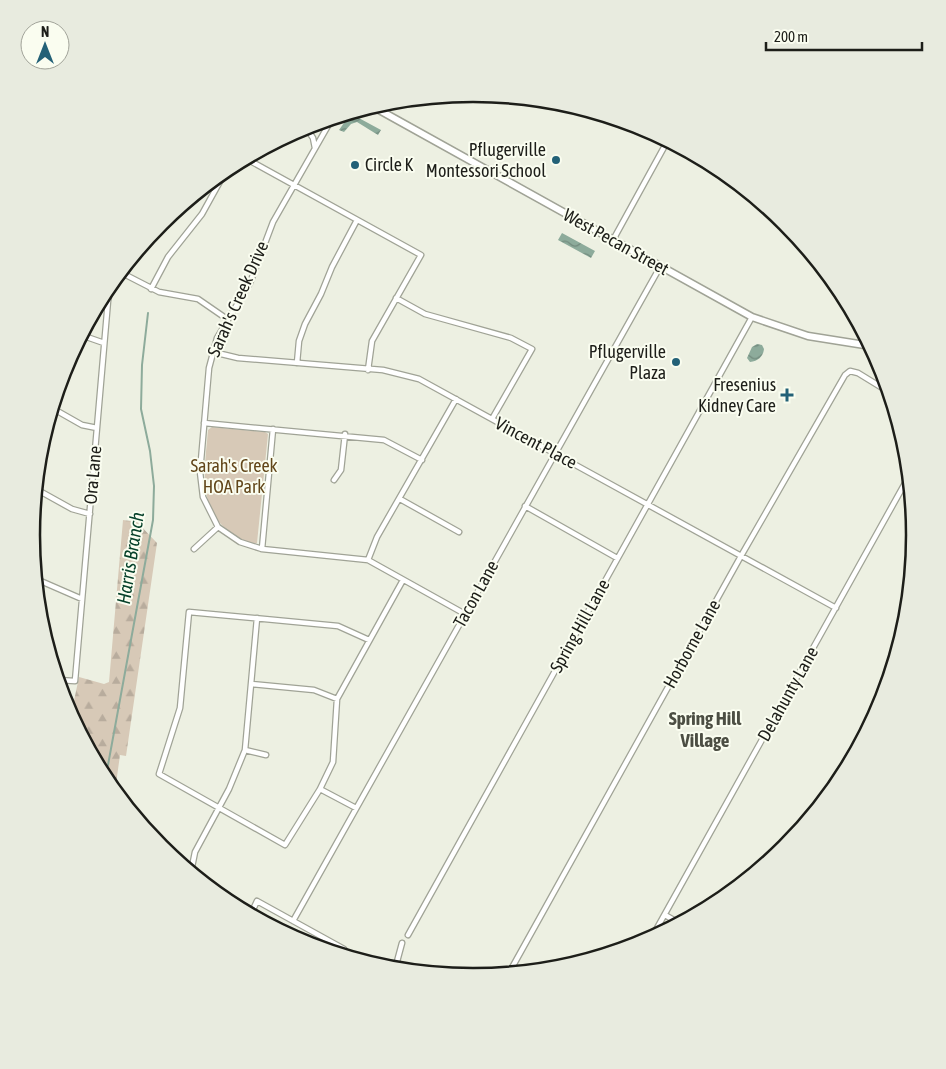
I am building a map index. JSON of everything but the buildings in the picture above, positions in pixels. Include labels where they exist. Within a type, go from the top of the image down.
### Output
[{"type":"main road","name":"West Pecan Street","points":[[382,112],[752,317],[808,336],[862,345]]},
{"type":"street","name":"Sarah's Creek Drive","points":[[329,126],[267,235],[250,283],[227,319],[213,352],[204,423],[201,488],[208,511],[218,527],[240,542],[262,549],[368,560],[465,614]]},
{"type":"street","points":[[309,133],[315,148]]},
{"type":"street","points":[[613,240],[665,146]]},
{"type":"street","points":[[253,162],[421,255],[372,341],[368,370]]},
{"type":"street","points":[[151,289],[168,257],[202,214],[219,184]]},
{"type":"street","points":[[297,363],[299,341],[305,324],[357,220]]},
{"type":"street","name":"Tacon Lane","points":[[293,921],[660,267]]},
{"type":"street","points":[[126,275],[159,292],[198,299],[227,319]]},
{"type":"street","points":[[396,298],[425,314],[511,338],[532,349],[492,419]]},
{"type":"street","name":"Ora Lane","points":[[65,680],[75,681],[109,301]]},
{"type":"street","name":"Spring Hill Lane","points":[[408,935],[752,317]]},
{"type":"street","points":[[88,337],[104,343]]},
{"type":"street","name":"Vincent Place","points":[[213,352],[238,358],[394,372],[412,377],[555,452],[836,608]]},
{"type":"street","name":"Horborne Lane","points":[[513,966],[741,556],[845,375],[850,371],[858,373],[880,386]]},
{"type":"street","points":[[368,560],[377,536],[456,399]]},
{"type":"street","points":[[58,411],[82,425],[97,428]]},
{"type":"street","points":[[204,423],[345,434],[388,440],[422,460]]},
{"type":"street","points":[[262,549],[273,429]]},
{"type":"street","points":[[334,480],[341,470],[345,434]]},
{"type":"street","name":"Delahunty Lane","points":[[658,926],[903,487]]},
{"type":"street","points":[[42,493],[72,509],[90,514]]},
{"type":"street","points":[[400,499],[459,532]]},
{"type":"street","points":[[525,506],[617,558]]},
{"type":"street","points":[[194,549],[218,527]]},
{"type":"street","points":[[369,640],[338,626],[189,612],[180,708],[159,774],[286,845],[320,789],[334,757],[337,699],[403,580]]},
{"type":"street","points":[[43,582],[82,599]]},
{"type":"street","points":[[193,864],[195,852],[220,809],[240,766],[245,750],[257,618]]},
{"type":"street","points":[[251,684],[314,690],[337,699]]},
{"type":"street","points":[[245,750],[266,755]]},
{"type":"street","points":[[320,789],[356,808]]},
{"type":"street","points":[[254,908],[257,901],[340,947]]},
{"type":"street","points":[[665,915],[672,919]]},
{"type":"street","points":[[397,960],[402,943]]},
{"type":"green space","name":"Sarah's Creek HOA Park","points":[[212,427],[265,432],[268,434],[257,543],[242,540],[221,524],[213,513],[208,501],[205,459],[208,430]]},
{"type":"green space","points":[[123,520],[137,522],[157,543],[126,756],[120,755],[117,780],[98,751],[74,702],[79,677],[104,684],[109,682]]},
{"type":"water","points":[[357,117],[381,130],[378,135],[357,122],[351,124],[344,132],[339,130],[346,121]]},
{"type":"water","points":[[562,233],[595,251],[591,258],[558,240]]},
{"type":"water","points":[[757,344],[762,345],[764,349],[763,354],[758,360],[750,362],[747,358],[752,347]]},
{"type":"waterway","name":"Harris Branch","points":[[107,766],[153,520],[154,486],[150,451],[141,409],[142,365],[148,313]]},
{"type":"place","name":"Pflugerville Montessori School","points":[[556,160]]},
{"type":"place","name":"Circle K","points":[[355,165]]},
{"type":"place","name":"Pflugerville Plaza","points":[[676,362]]},
{"type":"place","name":"Fresenius Kidney Care","points":[[787,395]]},
{"type":"district","name":"Spring Hill Village","points":[[705,729]]}]
